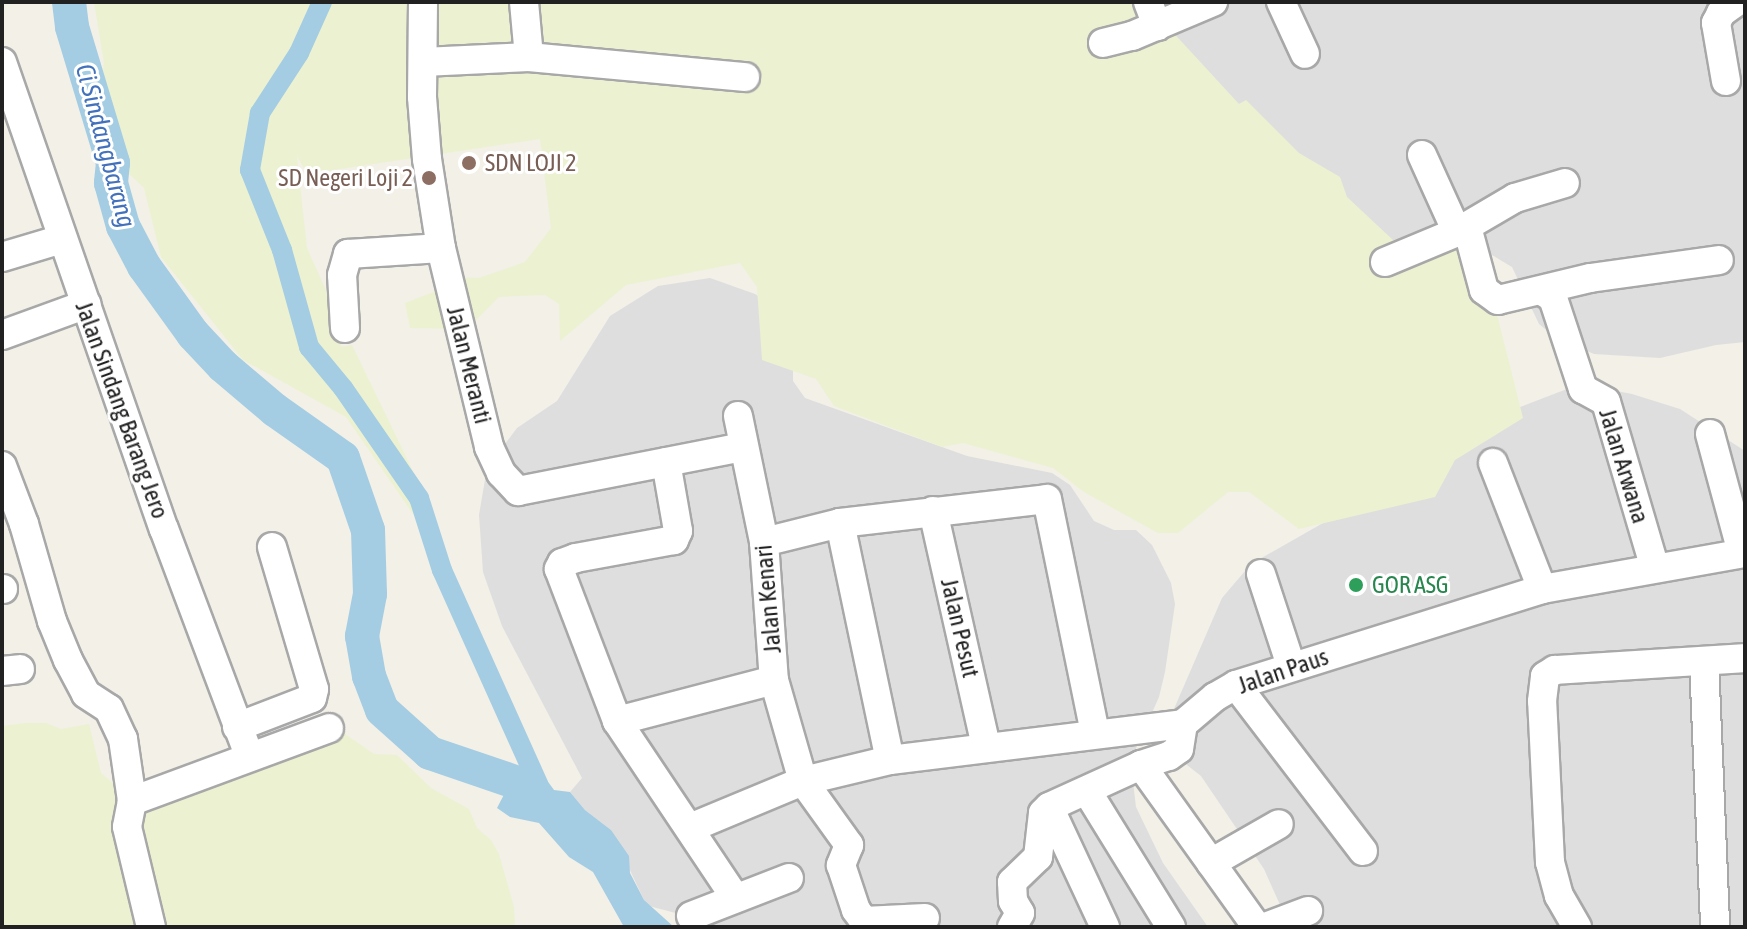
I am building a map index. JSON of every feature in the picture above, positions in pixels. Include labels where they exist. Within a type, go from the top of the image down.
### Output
[{"type":"street","name":"Jalan Meranti","points":[[423,2],[427,159],[441,248],[489,447],[501,473],[518,491],[743,447]]},
{"type":"street","points":[[524,2],[529,57]]},
{"type":"street","points":[[1103,43],[1153,14],[1213,2]]},
{"type":"street","points":[[1281,2],[1305,54]]},
{"type":"street","points":[[1726,81],[1716,23],[1721,13],[1736,2]]},
{"type":"street","points":[[423,62],[529,57],[745,77]]},
{"type":"street","name":"Jalan Sindang Barang Jero","points":[[2,62],[62,239],[249,755]]},
{"type":"street","points":[[1422,155],[1462,229],[1488,295],[1498,300],[1590,278],[1719,260]]},
{"type":"street","points":[[1385,262],[1462,229],[1515,198],[1565,183]]},
{"type":"street","points":[[2,257],[62,239]]},
{"type":"street","points":[[345,328],[342,275],[348,254],[441,248]]},
{"type":"street","name":"Jalan Arwana","points":[[1542,291],[1553,298],[1583,389],[1606,402],[1655,568]]},
{"type":"street","points":[[2,335],[87,304]]},
{"type":"street","name":"Jalan Kenari","points":[[738,416],[764,542],[774,680],[803,781],[849,845],[841,865],[856,910],[864,921],[925,918]]},
{"type":"street","points":[[1710,434],[1743,553]]},
{"type":"street","points":[[666,462],[678,531],[674,540],[576,558],[562,563],[559,569],[617,721],[735,897]]},
{"type":"street","points":[[1493,463],[1542,589]]},
{"type":"street","points":[[2,466],[24,524],[52,621],[68,660],[86,694],[109,709],[123,739],[132,801],[127,827],[151,927]]},
{"type":"street","points":[[764,542],[840,523],[1043,497],[1049,501],[1095,732]]},
{"type":"street","name":"Jalan Pesut","points":[[933,511],[986,746]]},
{"type":"street","points":[[840,523],[890,760]]},
{"type":"street","points":[[237,727],[312,698],[314,689],[272,547]]},
{"type":"street","name":"Jalan Paus","points":[[1183,724],[1215,697],[1236,685],[1542,589],[1743,553]]},
{"type":"street","points":[[1261,574],[1291,666]]},
{"type":"street","points":[[1577,927],[1559,896],[1550,862],[1542,701],[1545,676],[1555,670],[1745,658]]},
{"type":"street","points":[[1704,661],[1715,927]]},
{"type":"street","points":[[617,721],[774,680]]},
{"type":"street","points":[[1236,685],[1363,851]]},
{"type":"street","points":[[690,828],[803,781],[890,760],[1095,732],[1183,724],[1179,749],[1169,756],[1141,765],[1049,807],[1043,813],[1038,857],[1012,882],[1013,901],[1020,913],[1012,927]]},
{"type":"street","points":[[132,801],[167,790],[249,755],[329,728]]},
{"type":"street","points":[[1141,765],[1257,927]]},
{"type":"street","points":[[1087,791],[1171,927]]},
{"type":"street","points":[[1049,807],[1105,927]]},
{"type":"street","points":[[1211,863],[1279,824]]},
{"type":"street","points":[[691,916],[789,878]]},
{"type":"street","points":[[1265,927],[1308,911]]},
{"type":"shaded area","points":[[1091,2],[1745,2],[1745,342],[1716,345],[1660,358],[1594,354],[1555,337],[1539,324],[1512,267],[1477,246],[1390,261]]},
{"type":"shaded area","points":[[710,278],[755,294],[788,316],[793,335],[793,381],[805,398],[967,456],[1052,473],[1070,485],[1094,521],[1114,530],[1136,530],[1152,545],[1171,583],[1175,604],[1159,697],[1133,755],[1136,807],[1163,863],[1208,927],[708,927],[687,916],[649,906],[644,900],[611,830],[585,810],[570,792],[582,778],[502,626],[483,572],[479,515],[487,468],[517,428],[557,401],[610,316],[658,286]]},
{"type":"shaded area","points":[[1580,384],[1632,394],[1680,409],[1745,451],[1745,927],[1281,927],[1281,907],[1264,869],[1201,776],[1173,754],[1167,725],[1222,598],[1251,564],[1453,449],[1510,411]]},
{"type":"green space","points":[[94,2],[1145,2],[1239,104],[1246,100],[1299,153],[1340,177],[1347,197],[1393,240],[1476,231],[1523,418],[1455,460],[1435,497],[1299,529],[1249,492],[1228,492],[1178,533],[1158,533],[1084,492],[1053,468],[963,443],[942,447],[834,406],[816,379],[762,360],[757,287],[740,263],[626,285],[560,341],[559,304],[545,295],[499,297],[467,329],[410,328],[405,303],[436,291],[453,277],[479,278],[525,262],[551,228],[540,139],[307,174],[297,156],[307,248],[337,315],[341,347],[352,345],[427,500],[413,514],[346,417],[243,360],[161,257],[144,188],[110,156],[100,91],[104,63]]},
{"type":"green space","points":[[46,723],[61,729],[89,724],[101,773],[128,796],[185,795],[207,789],[276,759],[276,755],[345,734],[374,754],[397,755],[431,788],[469,809],[477,828],[491,840],[499,854],[514,907],[515,927],[2,927],[2,726]]},
{"type":"water","points":[[521,762],[535,764],[554,790],[570,792],[585,810],[611,830],[629,856],[630,873],[644,900],[674,927],[624,927],[593,872],[569,857],[539,823],[510,817],[497,808]]},
{"type":"waterway","name":"Ci Sindangbarang","points":[[69,2],[72,27],[113,163],[111,183],[123,226],[144,266],[193,334],[223,366],[275,410],[343,458],[368,530],[370,594],[362,636],[369,676],[382,710],[430,753],[518,783],[548,808]]},
{"type":"waterway","points":[[322,2],[299,53],[260,113],[250,170],[282,250],[309,347],[343,388],[419,498],[442,570],[538,784]]},
{"type":"place","name":"SDN LOJI 2","points":[[469,163]]},
{"type":"place","name":"SD Negeri Loji 2","points":[[429,178]]},
{"type":"place","name":"GOR ASG","points":[[1356,585]]}]
